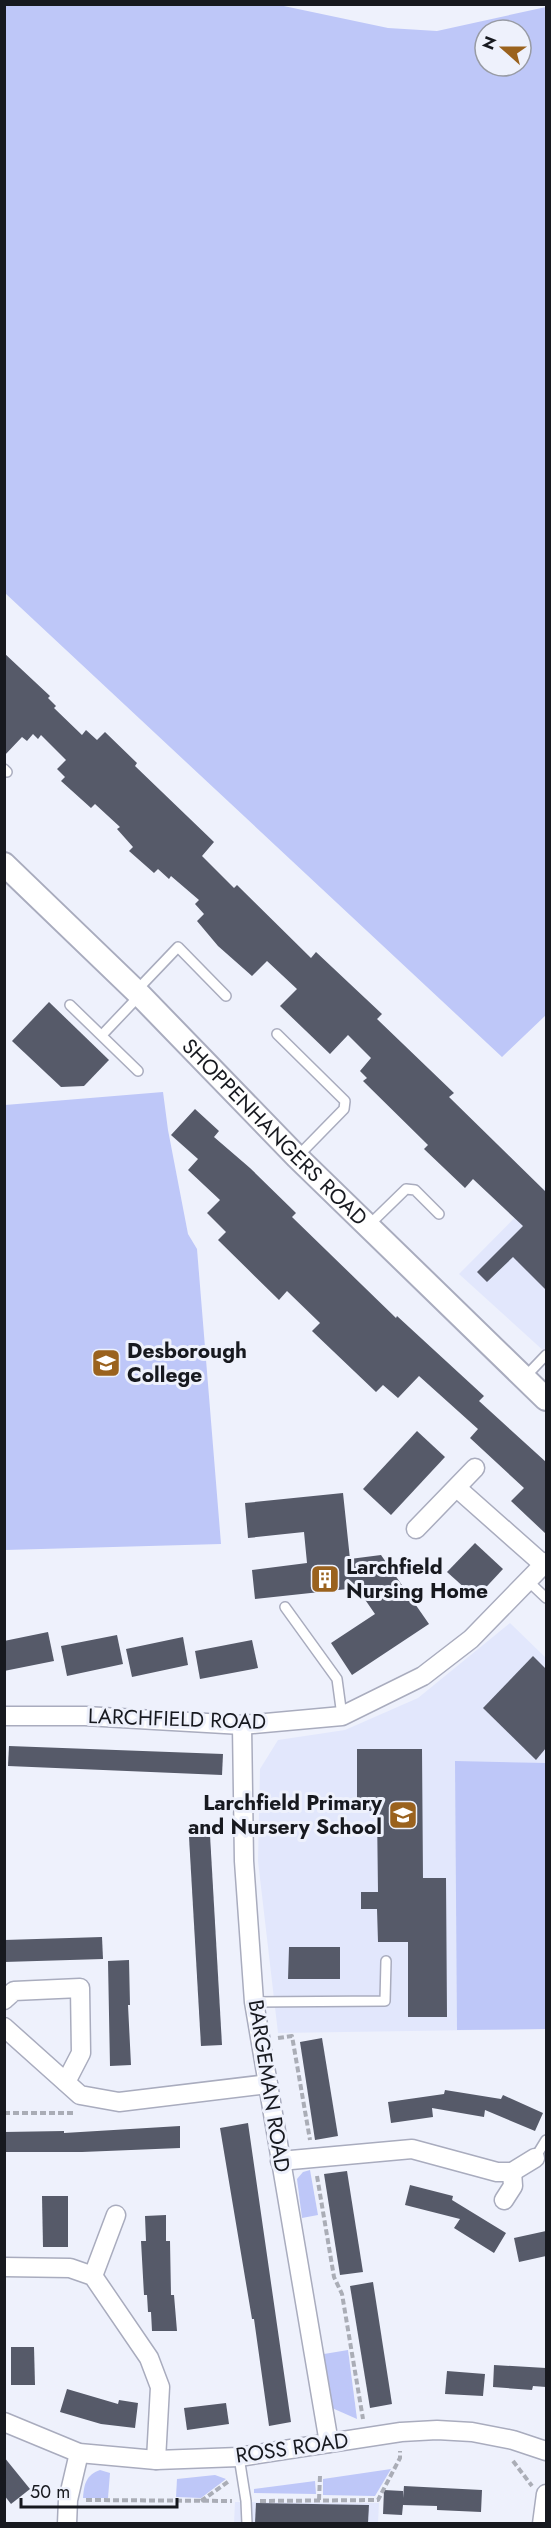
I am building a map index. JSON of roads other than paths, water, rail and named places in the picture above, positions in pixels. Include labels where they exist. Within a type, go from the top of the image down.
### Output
[{"type":"street","name":"SHOPPENHANGERS ROAD","points":[[4,864],[138,993],[297,1157],[546,1399]]},
{"type":"street","points":[[416,1529],[475,1468]]},
{"type":"street","points":[[457,1488],[545,1563]]},
{"type":"street","name":"LARCHFIELD ROAD","points":[[4,1716],[85,1716],[242,1725],[342,1716],[423,1676],[471,1639],[545,1563]]},
{"type":"street","name":"BARGEMAN ROAD","points":[[242,1725],[244,1861],[254,2002],[329,2443]]},
{"type":"street","points":[[4,2000],[14,1991],[80,1988],[81,2053],[66,2082]]},
{"type":"street","points":[[4,2026],[80,2095],[119,2102],[268,2084]]},
{"type":"street","points":[[280,2161],[412,2149],[497,2172],[512,2172],[535,2158]]},
{"type":"street","points":[[504,2200],[513,2186],[512,2172]]},
{"type":"street","points":[[93,2276],[116,2216]]},
{"type":"street","points":[[4,2266],[70,2268],[93,2276],[149,2358],[160,2386],[156,2460]]},
{"type":"street","name":"ROSS ROAD","points":[[4,2422],[79,2452],[240,2465],[329,2443],[437,2430],[494,2436],[546,2451]]},
{"type":"street","points":[[67,2523],[68,2500],[79,2452]]},
{"type":"street","points":[[542,2523],[546,2499]]},
{"type":"lane","points":[[102,1035],[178,947],[226,996]]},
{"type":"lane","points":[[70,1005],[138,1071]]},
{"type":"lane","points":[[277,1034],[345,1101],[344,1110],[297,1157]]},
{"type":"lane","points":[[368,1226],[406,1189],[415,1191],[439,1214]]},
{"type":"lane","points":[[525,1377],[546,1355]]},
{"type":"lane","points":[[528,1581],[546,1598]]},
{"type":"lane","points":[[285,1607],[337,1679],[342,1716]]},
{"type":"lane","points":[[254,2002],[385,2001],[386,1961]]},
{"type":"lane","points":[[535,2158],[546,2140]]},
{"type":"lane","points":[[240,2465],[247,2523]]},
{"type":"place","name":"Desborough College","points":[[106,1363]]},
{"type":"place","name":"Larchfield Nursing Home","points":[[325,1579]]},
{"type":"place","name":"Larchfield Primary and Nursery School","points":[[403,1815]]}]
